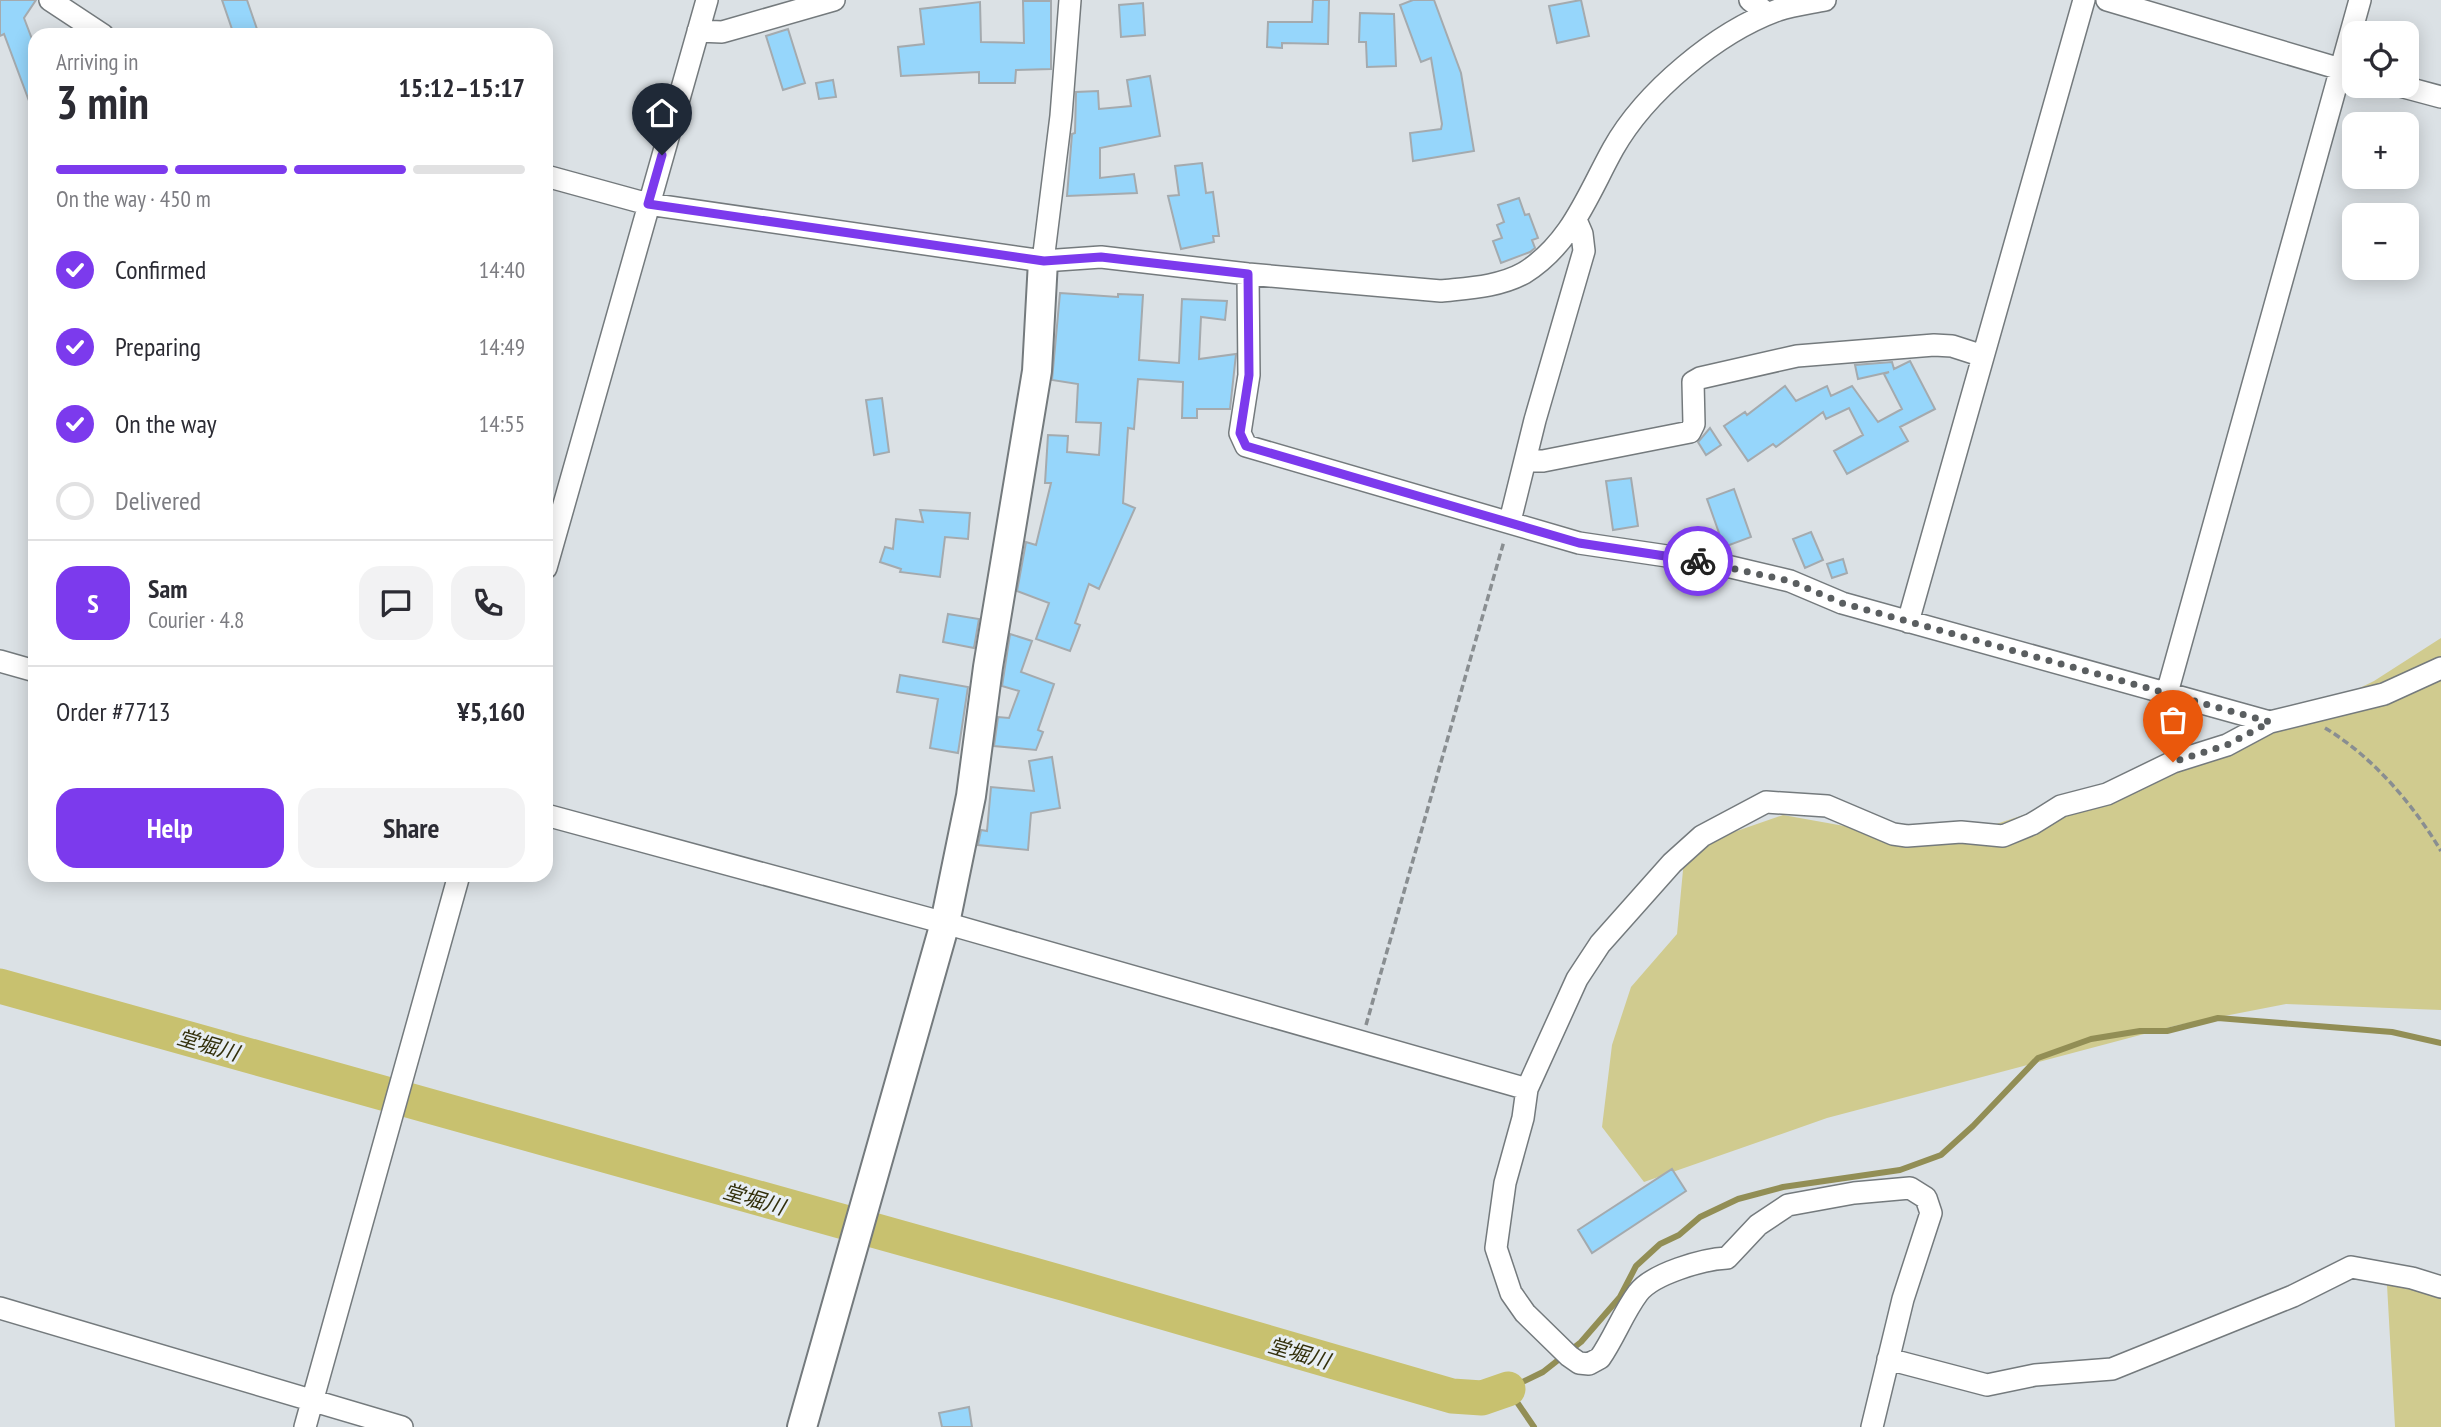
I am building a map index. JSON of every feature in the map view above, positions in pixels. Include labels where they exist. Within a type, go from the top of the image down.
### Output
[{"type":"street","points":[[50,0],[92,28]]},
{"type":"street","points":[[553,543],[706,0]]},
{"type":"street","points":[[698,31],[722,32],[834,0]]},
{"type":"street","points":[[802,1427],[945,923],[971,796],[988,667],[1037,371],[1044,261],[1061,116],[1069,0]]},
{"type":"street","points":[[1750,0],[1768,14]]},
{"type":"street","points":[[553,178],[648,204],[1044,261],[1101,257],[1248,274],[1441,291],[1494,284],[1525,272],[1552,249],[1576,220],[1613,149],[1649,100],[1694,60],[1725,38],[1768,14],[1825,0]]},
{"type":"street","points":[[1908,622],[2084,0]]},
{"type":"street","points":[[2107,0],[2342,70]]},
{"type":"street","points":[[2356,21],[2360,0]]},
{"type":"street","points":[[2167,693],[2342,88]]},
{"type":"street","points":[[2419,91],[2441,97]]},
{"type":"street","points":[[1510,521],[1584,251],[1582,234],[1576,220]]},
{"type":"street","points":[[1248,274],[1249,375],[1240,433],[1246,446],[1579,543],[1714,563],[1790,581],[1842,603],[2270,722]]},
{"type":"street","points":[[1525,461],[1543,461],[1690,432],[1694,424],[1693,383],[1700,378],[1765,363],[1797,356],[1934,345],[1952,346],[1983,356]]},
{"type":"street","points":[[0,661],[28,669]]},
{"type":"street","points":[[1872,1427],[1903,1299],[1931,1213],[1926,1198],[1910,1188],[1788,1205],[1758,1225],[1727,1258],[1692,1265],[1648,1282],[1637,1294],[1600,1358],[1589,1364],[1579,1363],[1569,1356],[1525,1313],[1511,1293],[1496,1248],[1505,1183],[1523,1118],[1527,1089],[1577,979],[1600,944],[1672,863],[1702,836],[1766,802],[1827,806],[1893,834],[1907,836],[1961,832],[2003,836],[2032,824],[2061,806],[2107,794],[2173,762],[2227,745],[2270,722],[2384,694],[2441,668]]},
{"type":"street","points":[[553,816],[945,923],[1360,1044],[1527,1089]]},
{"type":"street","points":[[305,1427],[457,882]]},
{"type":"street","points":[[1888,1359],[1987,1385],[2035,1375],[2112,1369],[2293,1296],[2351,1267],[2412,1278],[2441,1287]]},
{"type":"street","points":[[0,1308],[402,1427]]},
{"type":"path","points":[[1360,1044],[1510,521]]},
{"type":"path","points":[[2320,725],[2350,743],[2377,770],[2429,831],[2441,851]]},
{"type":"shaded area","points":[[2441,638],[2441,1010],[2286,1004],[2178,1025],[1827,1118],[1644,1182],[1602,1127],[1612,1045],[1631,987],[1677,934],[1685,849],[1783,815],[1939,843],[2105,788],[2220,756],[2374,681]]},
{"type":"shaded area","points":[[2441,1274],[2441,1427],[2395,1427],[2387,1285]]},
{"type":"building","points":[[0,0],[36,0],[24,18],[28,29],[28,98],[4,34],[0,36]]},
{"type":"building","points":[[222,0],[247,0],[257,28],[232,28]]},
{"type":"building","points":[[1313,0],[1329,0],[1328,44],[1282,43],[1282,48],[1267,47],[1268,22],[1312,22]]},
{"type":"building","points":[[1413,0],[1434,0],[1461,73],[1474,151],[1413,161],[1410,133],[1441,129],[1442,124],[1431,58],[1421,62],[1400,5]]},
{"type":"building","points":[[1581,0],[1589,36],[1557,43],[1549,6]]},
{"type":"building","points":[[1023,1],[1051,1],[1051,69],[1016,70],[1015,83],[979,83],[979,72],[901,76],[898,47],[924,44],[920,9],[980,2],[981,42],[1024,43]]},
{"type":"building","points":[[1143,3],[1145,35],[1121,37],[1119,5]]},
{"type":"building","points":[[1360,13],[1394,14],[1396,66],[1367,67],[1366,42],[1359,42]]},
{"type":"building","points":[[788,29],[805,83],[783,90],[766,36]]},
{"type":"building","points":[[1150,76],[1160,136],[1100,148],[1100,178],[1134,174],[1137,193],[1067,196],[1072,134],[1075,133],[1076,92],[1098,91],[1099,109],[1131,106],[1127,80]]},
{"type":"building","points":[[833,80],[836,97],[819,99],[816,83]]},
{"type":"building","points":[[1202,163],[1206,193],[1213,192],[1219,236],[1213,236],[1214,242],[1181,249],[1168,196],[1179,195],[1175,166]]},
{"type":"building","points":[[1519,198],[1525,215],[1529,214],[1538,238],[1532,240],[1535,248],[1530,252],[1501,263],[1493,241],[1502,238],[1497,225],[1504,222],[1498,205]]},
{"type":"building","points":[[1060,293],[1118,297],[1118,294],[1143,295],[1139,360],[1179,363],[1182,299],[1227,301],[1225,320],[1201,317],[1199,359],[1236,354],[1230,409],[1197,409],[1197,418],[1182,418],[1183,382],[1138,379],[1134,429],[1128,428],[1123,503],[1135,508],[1099,589],[1089,584],[1075,623],[1080,625],[1070,651],[1036,639],[1049,603],[1017,591],[1026,542],[1036,545],[1051,483],[1045,483],[1048,435],[1068,436],[1067,452],[1099,455],[1101,423],[1076,422],[1078,384],[1052,380]]},
{"type":"building","points":[[1910,361],[1935,409],[1900,427],[1908,441],[1847,474],[1834,451],[1863,435],[1849,408],[1826,419],[1823,412],[1776,447],[1773,444],[1748,461],[1724,426],[1745,412],[1747,415],[1785,386],[1796,401],[1827,386],[1831,396],[1852,386],[1878,422],[1902,409],[1884,374],[1889,372],[1858,379],[1855,365],[1892,362],[1894,369]]},
{"type":"building","points":[[882,398],[889,452],[874,455],[866,400]]},
{"type":"building","points":[[1710,428],[1721,445],[1706,455],[1698,442]]},
{"type":"building","points":[[1631,478],[1638,526],[1613,530],[1606,481]]},
{"type":"building","points":[[1734,489],[1751,537],[1724,547],[1707,499]]},
{"type":"building","points":[[920,510],[970,513],[968,539],[945,537],[940,577],[900,572],[901,569],[880,562],[885,547],[893,549],[896,519],[923,522]]},
{"type":"building","points":[[1811,532],[1823,560],[1805,568],[1793,539]]},
{"type":"building","points":[[1843,559],[1847,573],[1832,578],[1827,564]]},
{"type":"building","points":[[948,614],[979,619],[974,648],[943,642]]},
{"type":"building","points":[[1010,634],[1032,641],[1021,672],[1054,684],[1038,730],[1043,732],[1036,750],[994,746],[998,717],[1009,718],[1019,691],[1002,686]]},
{"type":"building","points":[[900,675],[968,687],[958,753],[930,748],[938,699],[897,692]]},
{"type":"building","points":[[1052,757],[1060,808],[1031,813],[1028,850],[978,845],[981,830],[987,831],[991,787],[1034,791],[1029,761]]},
{"type":"building","points":[[1672,1169],[1686,1191],[1592,1253],[1578,1230]]},
{"type":"building","points":[[969,1407],[972,1427],[942,1427],[939,1413]]},
{"type":"waterway","name":"堂堀川","points":[[0,986],[1066,1284],[1452,1396],[1482,1398],[1508,1389]]},
{"type":"waterway","points":[[1534,1427],[1508,1389],[1543,1372],[1581,1342],[1620,1297],[1636,1266],[1660,1244],[1679,1235],[1700,1217],[1738,1199],[1783,1187],[1900,1170],[1941,1155],[1973,1126],[2038,1058],[2091,1039],[2140,1031],[2167,1031],[2218,1018],[2392,1032],[2441,1043]]},
{"type":"way so far","points":[[1698,561],[1790,581],[1842,603],[2270,722],[2227,745],[2173,762]]},
{"type":"route","points":[[662,155],[648,204],[1044,261],[1101,257],[1248,274],[1249,375],[1240,433],[1246,446],[1579,543],[1636,554],[1698,561]]}]
